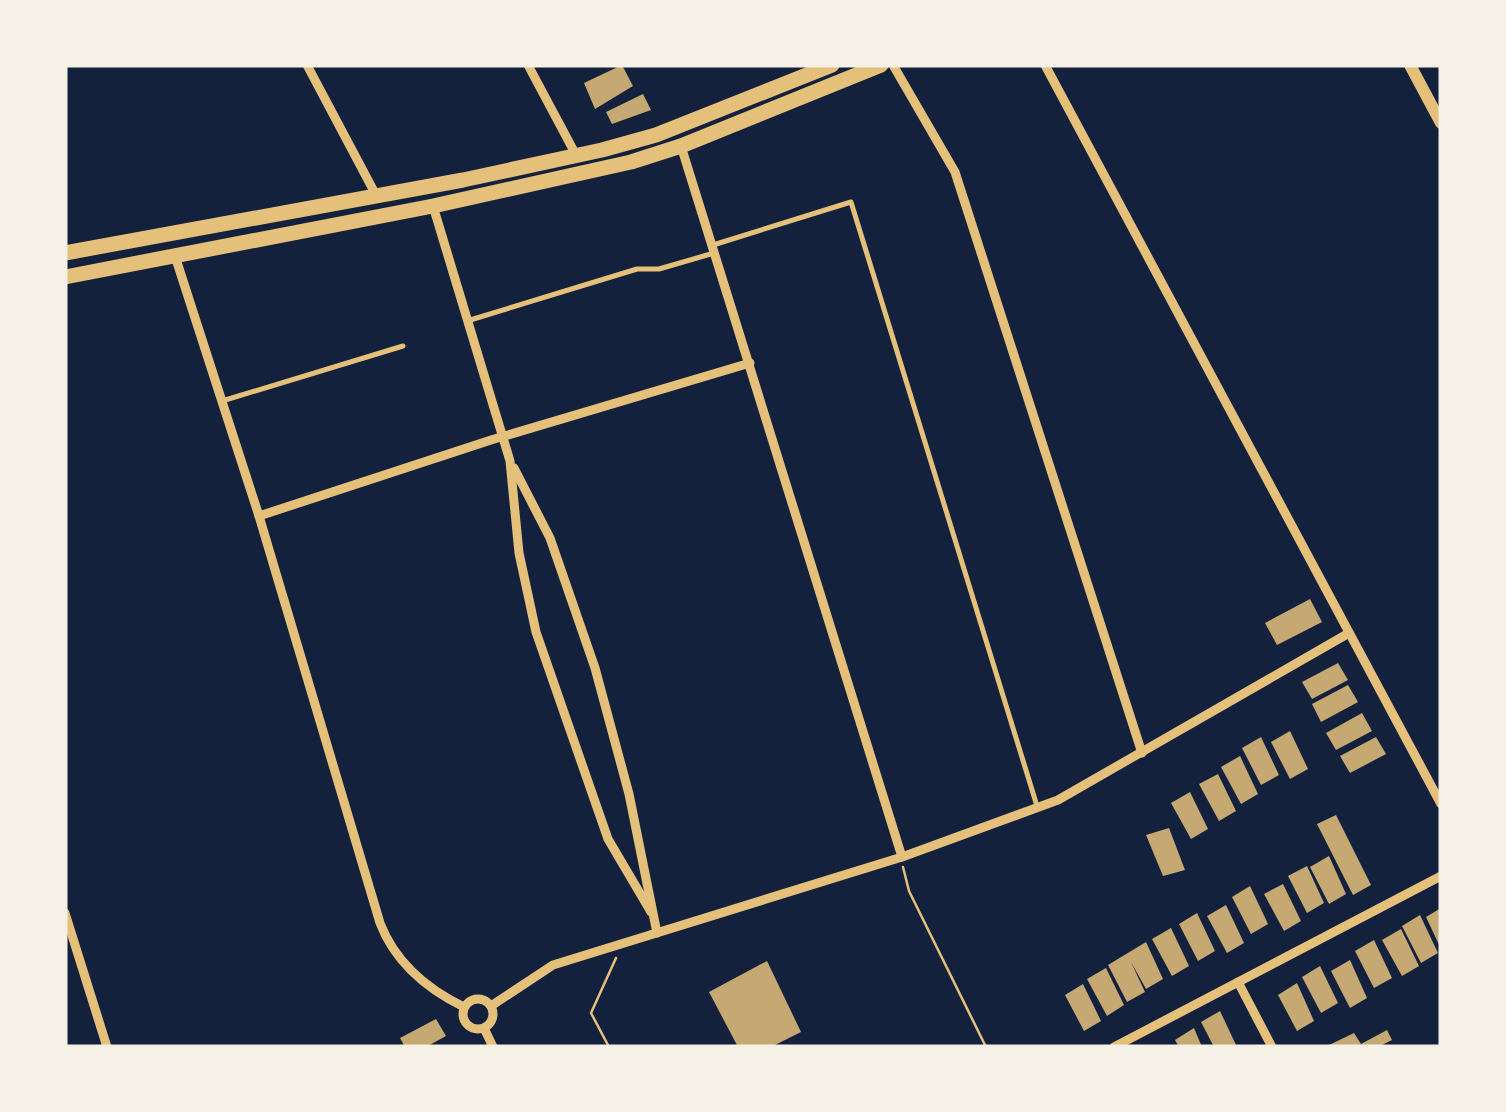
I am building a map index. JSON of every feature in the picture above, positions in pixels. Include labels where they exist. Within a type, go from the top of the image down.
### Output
[{"type":"highway","points":[[65,253],[576,156],[656,135],[809,69],[832,65]]},
{"type":"highway","points":[[65,277],[434,206],[606,168],[681,146],[881,65]]},
{"type":"main road","points":[[1410,65],[1441,124]]},
{"type":"street","points":[[307,65],[376,196]]},
{"type":"street","points":[[528,65],[576,156]]},
{"type":"street","points":[[893,65],[955,172],[1142,753]]},
{"type":"street","points":[[1046,65],[1441,804]]},
{"type":"street","points":[[681,146],[902,861]]},
{"type":"street","points":[[434,206],[510,461],[519,553],[536,632],[608,839],[651,912]]},
{"type":"street","points":[[175,256],[259,516],[386,939],[407,968],[464,1007]]},
{"type":"street","points":[[259,516],[750,363]]},
{"type":"street","points":[[510,461],[550,538],[595,668],[646,867],[657,933]]},
{"type":"street","points":[[491,1006],[543,970],[902,861],[1038,808],[1142,753],[1349,632]]},
{"type":"street","points":[[1114,1047],[1441,876]]},
{"type":"street","points":[[65,913],[107,1047]]},
{"type":"street","points":[[1238,982],[1272,1047]]},
{"type":"street","points":[[464,1007],[478,999],[491,1006]]},
{"type":"street","points":[[464,1007],[463,1016],[475,1029],[484,1028],[492,1018],[491,1006]]},
{"type":"street","points":[[484,1028],[493,1047]]},
{"type":"lane","points":[[468,321],[637,269],[659,270],[851,202],[1038,808]]},
{"type":"lane","points":[[222,400],[403,346]]},
{"type":"path","points":[[902,861],[908,891],[986,1047]]},
{"type":"path","points":[[609,1047],[592,1013],[617,956],[616,946]]},
{"type":"building","points":[[622,65],[633,86],[595,109],[584,83]]},
{"type":"building","points":[[643,94],[651,110],[612,124],[606,112]]},
{"type":"building","points":[[1310,599],[1322,622],[1277,645],[1265,623]]},
{"type":"building","points":[[1338,663],[1348,680],[1312,699],[1302,682]]},
{"type":"building","points":[[1348,685],[1358,702],[1321,722],[1312,704]]},
{"type":"building","points":[[1362,713],[1372,731],[1336,750],[1326,733]]},
{"type":"building","points":[[1290,731],[1308,769],[1290,779],[1271,742]]},
{"type":"building","points":[[1261,737],[1279,775],[1261,785],[1242,748]]},
{"type":"building","points":[[1376,737],[1386,754],[1350,773],[1340,756]]},
{"type":"building","points":[[1240,756],[1258,794],[1241,804],[1221,767]]},
{"type":"building","points":[[1218,774],[1236,811],[1219,821],[1199,784]]},
{"type":"building","points":[[1190,792],[1208,829],[1191,839],[1171,803]]},
{"type":"building","points":[[1336,815],[1371,885],[1353,895],[1317,824]]},
{"type":"building","points":[[1169,828],[1185,870],[1163,876],[1146,835]]},
{"type":"building","points":[[1329,856],[1346,894],[1329,904],[1310,867]]},
{"type":"building","points":[[1307,866],[1324,903],[1307,913],[1288,876]]},
{"type":"building","points":[[1283,884],[1301,921],[1284,931],[1264,894]]},
{"type":"building","points":[[1250,886],[1268,924],[1251,934],[1232,897]]},
{"type":"building","points":[[1226,905],[1244,943],[1227,953],[1207,916]]},
{"type":"building","points":[[1441,908],[1441,949],[1426,917]]},
{"type":"building","points":[[1197,913],[1215,951],[1198,961],[1179,924]]},
{"type":"building","points":[[1420,915],[1438,953],[1421,963],[1402,926]]},
{"type":"building","points":[[1171,928],[1189,966],[1172,976],[1152,939]]},
{"type":"building","points":[[1401,929],[1419,966],[1402,976],[1382,940]]},
{"type":"building","points":[[1374,940],[1392,978],[1374,988],[1355,951]]},
{"type":"building","points":[[1146,942],[1163,979],[1146,989],[1131,962],[1145,992],[1127,1002],[1108,965]]},
{"type":"building","points":[[1350,960],[1367,998],[1350,1008],[1331,971]]},
{"type":"building","points":[[767,961],[801,1032],[771,1047],[738,1047],[709,992]]},
{"type":"building","points":[[1320,966],[1338,1003],[1321,1013],[1302,977]]},
{"type":"building","points":[[1106,968],[1124,1005],[1107,1016],[1087,979]]},
{"type":"building","points":[[1297,983],[1314,1021],[1297,1031],[1278,995]]},
{"type":"building","points":[[1083,984],[1101,1021],[1084,1031],[1065,995]]},
{"type":"building","points":[[1220,1011],[1237,1047],[1214,1047],[1201,1022]]},
{"type":"building","points":[[436,1019],[446,1036],[426,1047],[405,1047],[400,1038]]},
{"type":"building","points":[[1194,1028],[1202,1047],[1179,1047],[1175,1040]]},
{"type":"building","points":[[1387,1030],[1392,1040],[1378,1047],[1325,1047],[1354,1033],[1361,1044]]}]
